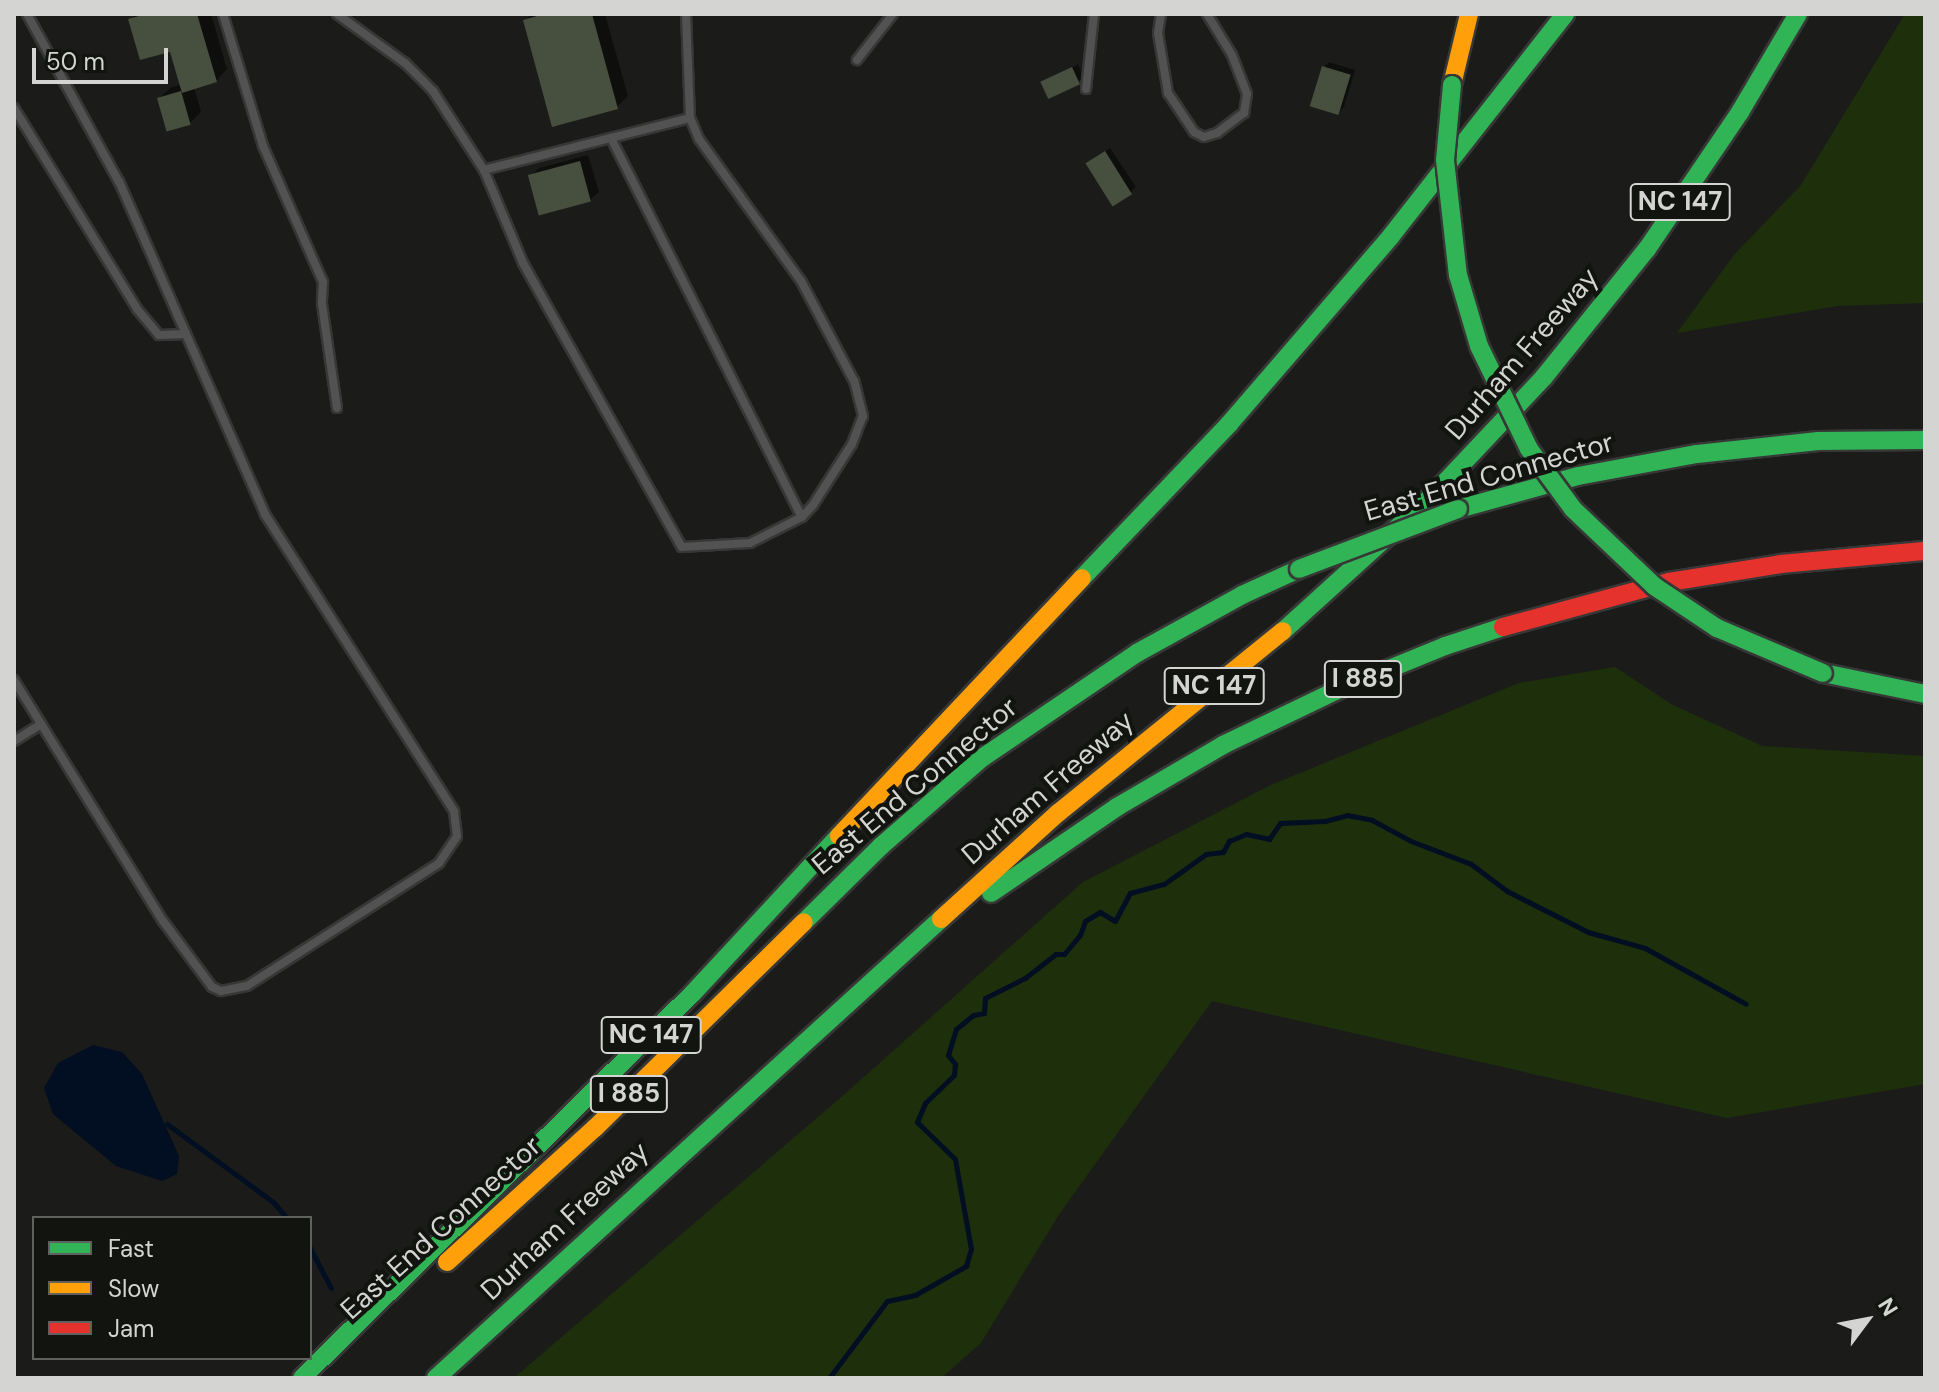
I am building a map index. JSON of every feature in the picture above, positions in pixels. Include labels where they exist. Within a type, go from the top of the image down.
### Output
[{"type":"highway","points":[[1469,14],[1452,85],[1445,160],[1458,275],[1479,346],[1529,449],[1573,509],[1654,586],[1728,634],[1823,673],[1925,694]]},
{"type":"highway","name":"NC 147","points":[[302,1378],[693,993],[986,678],[1229,424],[1391,236],[1565,14]]},
{"type":"highway","name":"Durham Freeway","points":[[436,1378],[1058,813],[1372,555],[1489,438],[1553,367],[1647,249],[1740,112],[1798,14]]},
{"type":"highway","name":"East End Connector","points":[[313,1378],[534,1184],[839,885],[982,758],[1137,653],[1242,595],[1299,569],[1458,509],[1578,476],[1697,454],[1818,441],[1925,440]]},
{"type":"highway","name":"I 885","points":[[871,981],[1061,844],[1169,775],[1277,717],[1391,667],[1501,627],[1669,582],[1781,564],[1925,551]]},
{"type":"lane","points":[[14,680],[163,921],[212,987],[221,991],[247,986],[439,863],[457,836],[454,811],[265,514],[119,182],[27,14]]},
{"type":"lane","points":[[223,14],[263,146],[323,282],[322,304],[337,408]]},
{"type":"lane","points":[[337,14],[405,63],[433,91],[484,170],[523,263],[682,547],[750,543],[802,517],[852,444],[863,416],[854,381],[801,281],[699,139],[690,118],[686,14]]},
{"type":"lane","points":[[857,60],[893,14]]},
{"type":"lane","points":[[1086,89],[1094,14]]},
{"type":"lane","points":[[1161,14],[1158,33],[1168,93],[1194,132],[1204,137],[1217,133],[1244,113],[1247,94],[1232,55],[1207,14]]},
{"type":"lane","points":[[14,108],[137,309],[159,335],[186,334]]},
{"type":"lane","points":[[484,170],[690,118]]},
{"type":"lane","points":[[611,138],[802,517]]},
{"type":"lane","points":[[14,741],[41,724]]},
{"type":"green space","points":[[1905,14],[1925,14],[1925,303],[1837,306],[1677,333],[1734,255],[1801,185]]},
{"type":"green space","points":[[1615,667],[1671,704],[1762,746],[1925,756],[1925,1084],[1727,1118],[1212,1001],[1058,1216],[981,1343],[941,1378],[514,1378],[846,1093],[1083,882],[1271,785],[1519,683]]},
{"type":"water","points":[[93,1045],[122,1052],[142,1074],[179,1156],[177,1174],[162,1181],[116,1166],[53,1114],[44,1088],[58,1063]]},
{"type":"building","points":[[146,14],[197,14],[217,82],[182,93],[170,52],[140,60],[128,19]]},
{"type":"building","points":[[544,14],[592,14],[618,109],[552,127],[523,20]]},
{"type":"building","points":[[1322,66],[1351,75],[1338,115],[1310,106]]},
{"type":"building","points":[[1072,67],[1080,84],[1048,99],[1040,82]]},
{"type":"building","points":[[181,91],[191,125],[167,132],[157,98]]},
{"type":"building","points":[[1105,151],[1132,194],[1113,206],[1085,163]]},
{"type":"building","points":[[580,161],[591,202],[539,216],[528,175]]},
{"type":"waterway","points":[[829,1378],[887,1301],[915,1295],[966,1266],[971,1249],[955,1159],[917,1122],[925,1103],[954,1075],[955,1064],[948,1055],[956,1029],[973,1015],[984,1013],[985,998],[1025,978],[1056,954],[1064,954],[1080,935],[1085,921],[1100,912],[1115,921],[1130,893],[1164,884],[1206,854],[1223,852],[1229,841],[1246,834],[1269,839],[1280,823],[1325,821],[1347,815],[1372,820],[1411,841],[1471,864],[1507,891],[1588,932],[1645,948],[1746,1004]]},
{"type":"waterway","points":[[167,1124],[273,1202],[285,1216]]},
{"type":"waterway","points":[[312,1252],[331,1288]]},
{"type":"traffic: fast","points":[[1082,578],[1229,424],[1391,236],[1565,14]]},
{"type":"traffic: fast","points":[[1283,631],[1431,497],[1544,377],[1647,249],[1740,112],[1798,14]]},
{"type":"traffic: fast","points":[[1452,85],[1445,160],[1458,275],[1479,346],[1529,449],[1573,509],[1654,586],[1717,628],[1823,673]]},
{"type":"traffic: fast","points":[[1458,509],[1578,476],[1697,454],[1818,441],[1925,440]]},
{"type":"traffic: fast","points":[[1299,569],[1458,509]]},
{"type":"traffic: fast","points":[[804,922],[881,846],[982,758],[1137,653],[1242,595],[1299,569]]},
{"type":"traffic: fast","points":[[991,893],[1117,807],[1223,745],[1335,691],[1445,646],[1503,627]]},
{"type":"traffic: fast","points":[[1823,673],[1925,694]]},
{"type":"traffic: fast","points":[[302,1378],[693,993],[839,836]]},
{"type":"traffic: fast","points":[[436,1378],[941,919]]},
{"type":"traffic: slow","points":[[1452,85],[1469,14]]},
{"type":"traffic: slow","points":[[839,836],[1082,578]]},
{"type":"traffic: slow","points":[[941,919],[1058,813],[1283,631]]},
{"type":"traffic: slow","points":[[447,1262],[595,1128],[804,922]]},
{"type":"traffic: jam","points":[[1503,627],[1669,582],[1781,564],[1925,551]]}]
